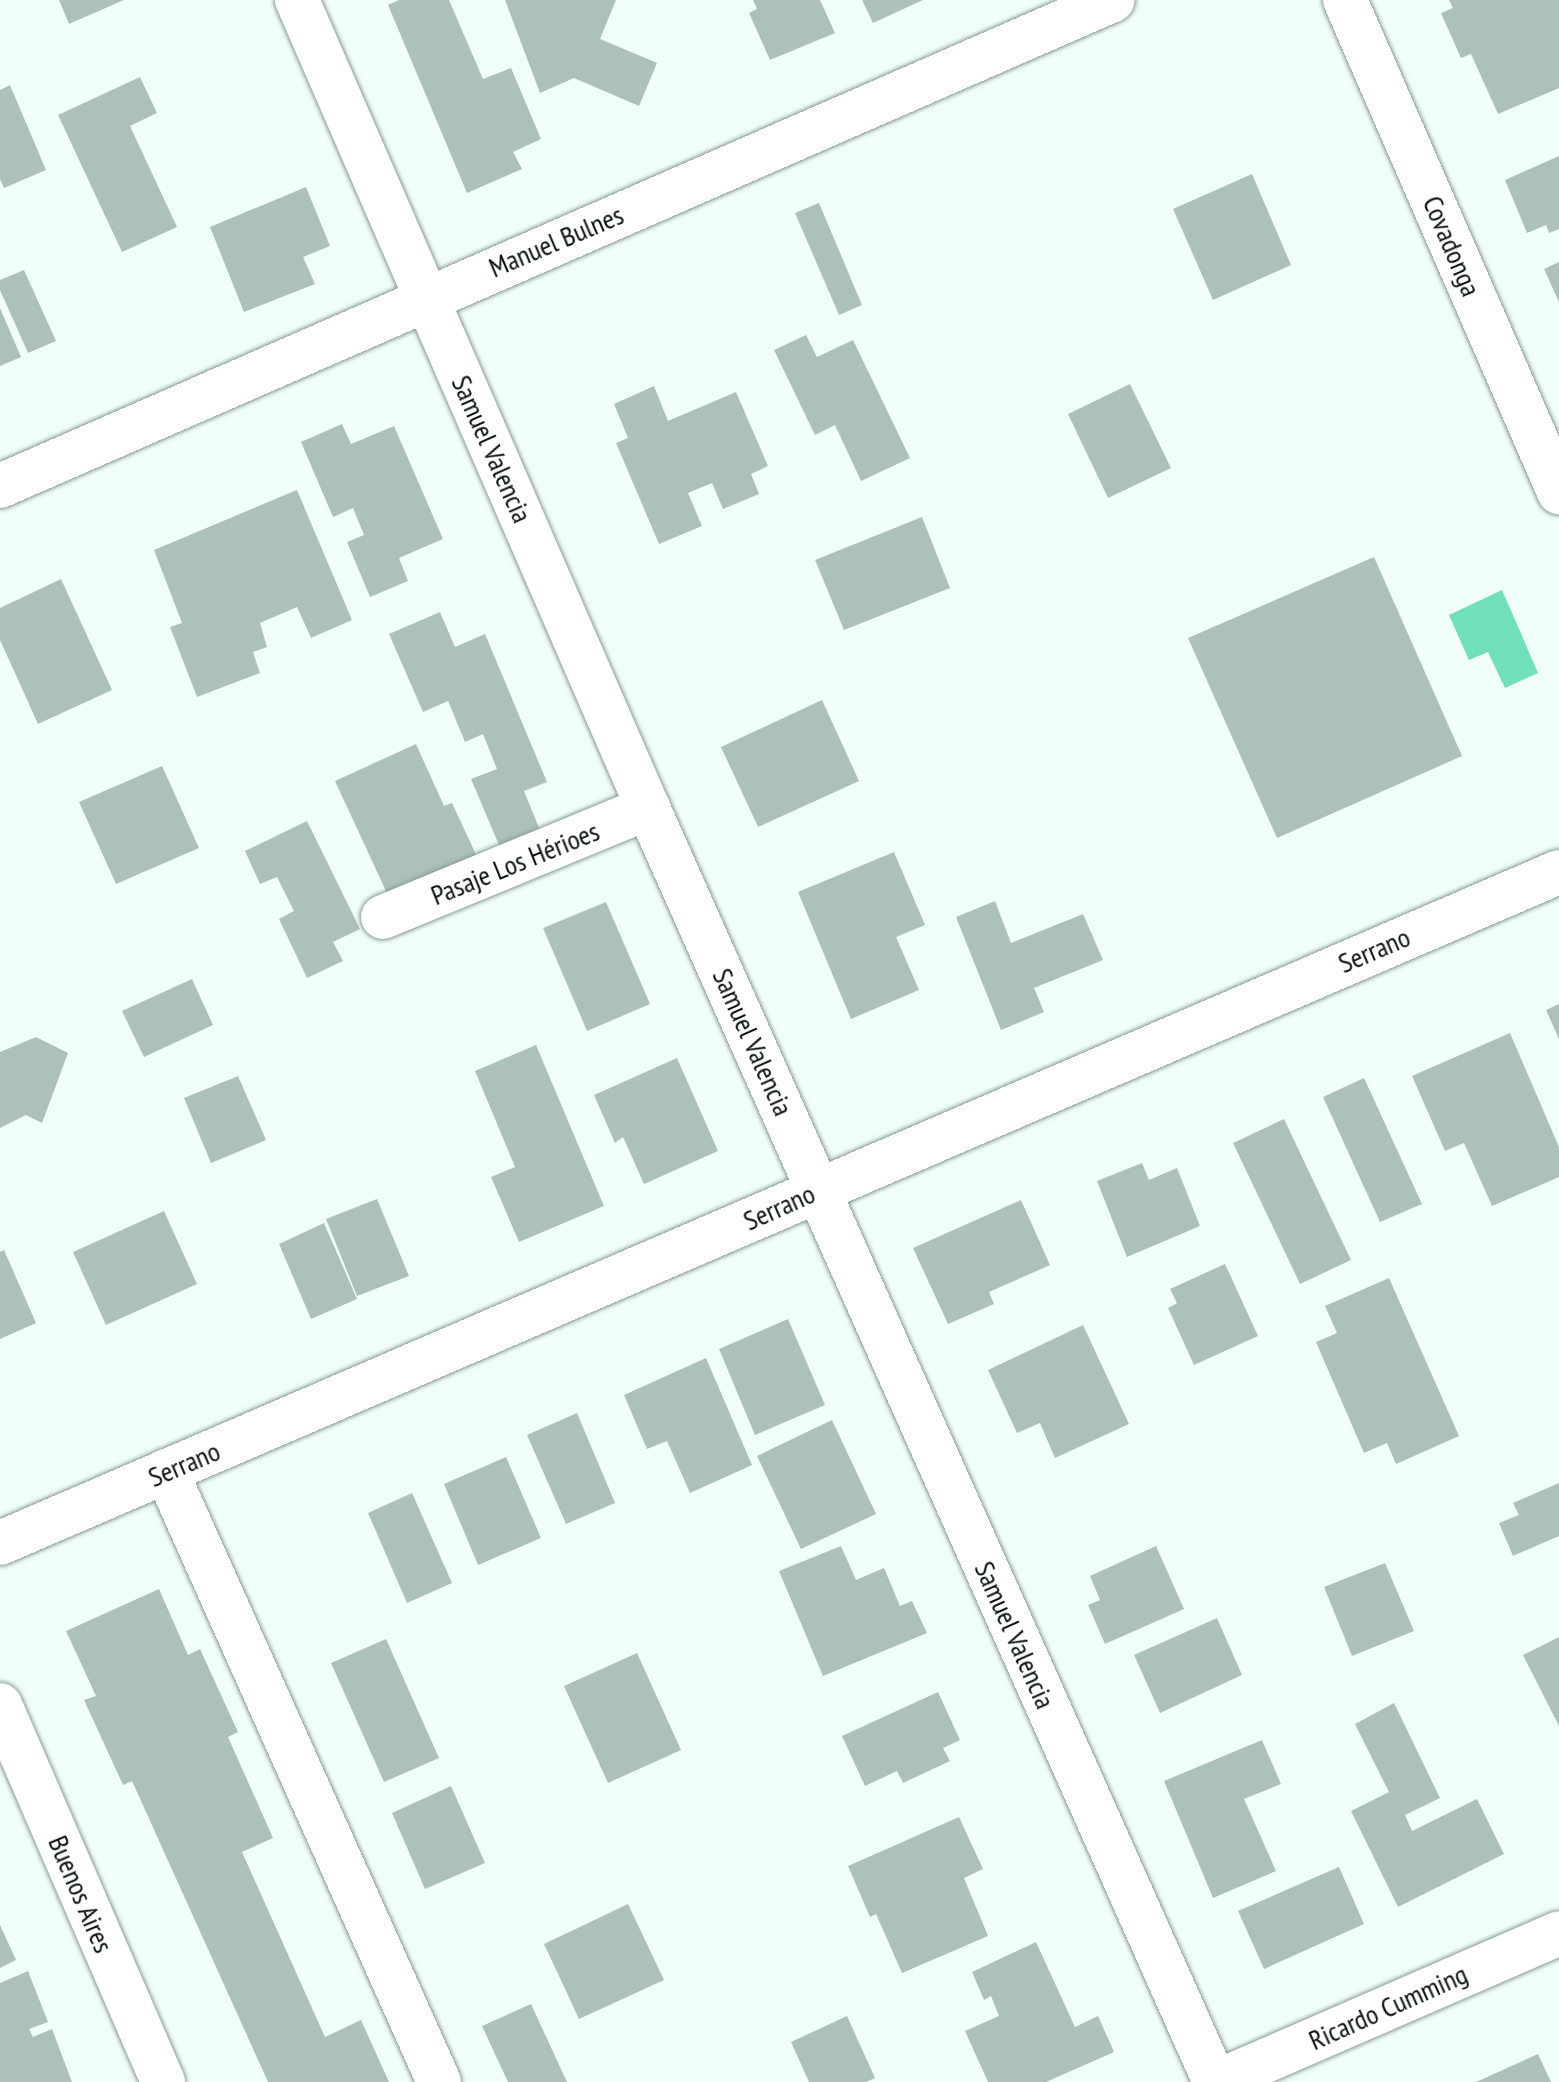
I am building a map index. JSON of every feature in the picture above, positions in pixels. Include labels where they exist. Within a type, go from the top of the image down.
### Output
[{"type":"street","name":"Samuel Valencia","points":[[297,0],[648,808],[1216,2082]]},
{"type":"street","name":"Manuel Bulnes","points":[[0,486],[426,297],[1113,0]]},
{"type":"street","name":"Covadonga","points":[[1345,0],[1559,492]]},
{"type":"street","name":"Pasaje Los Hérioes","points":[[383,917],[648,808]]},
{"type":"street","name":"Serrano","points":[[0,1543],[1559,872]]},
{"type":"street","points":[[166,1471],[439,2082]]},
{"type":"street","name":"Buenos Aires","points":[[0,1705],[163,2082]]},
{"type":"street","name":"Ricardo Cumming","points":[[1216,2082],[1559,1933]]},
{"type":"shaded area","points":[[1502,590],[1538,673],[1505,688],[1488,652],[1469,660],[1449,615]]},
{"type":"building","points":[[59,0],[124,0],[69,24]]},
{"type":"building","points":[[399,0],[449,0],[483,79],[511,68],[541,139],[513,152],[522,169],[467,193],[388,5]]},
{"type":"building","points":[[505,0],[616,0],[600,39],[657,63],[639,106],[574,78],[540,93]]},
{"type":"building","points":[[753,0],[820,0],[835,33],[770,60],[749,13],[757,9]]},
{"type":"building","points":[[862,0],[923,0],[873,23]]},
{"type":"building","points":[[1449,0],[1559,0],[1559,88],[1498,114],[1471,54],[1461,58],[1441,13],[1453,8]]},
{"type":"building","points":[[140,77],[157,113],[130,126],[177,227],[122,252],[58,115]]},
{"type":"building","points":[[10,85],[46,170],[4,188],[0,179],[0,90]]},
{"type":"building","points":[[1559,156],[1559,229],[1549,233],[1546,225],[1527,233],[1505,180]]},
{"type":"building","points":[[1252,174],[1291,265],[1213,300],[1173,209]]},
{"type":"building","points":[[306,187],[330,246],[303,257],[315,284],[244,312],[210,227]]},
{"type":"building","points":[[819,203],[862,305],[839,315],[795,213]]},
{"type":"building","points":[[1559,262],[1559,302],[1544,269]]},
{"type":"building","points":[[24,270],[56,341],[28,353],[0,290],[0,280]]},
{"type":"building","points":[[0,308],[21,357],[0,366]]},
{"type":"building","points":[[806,335],[817,357],[853,340],[910,458],[861,481],[835,425],[815,435],[774,350]]},
{"type":"building","points":[[1130,384],[1171,468],[1108,498],[1068,414]]},
{"type":"building","points":[[654,386],[668,421],[736,392],[768,466],[751,474],[759,494],[723,509],[712,483],[688,493],[702,526],[659,544],[616,443],[628,438],[614,404]]},
{"type":"building","points":[[342,424],[351,444],[394,426],[443,539],[399,558],[408,581],[370,597],[347,542],[364,535],[353,508],[333,517],[301,442]]},
{"type":"building","points":[[297,490],[352,620],[311,638],[297,607],[260,623],[267,647],[253,652],[260,673],[197,697],[170,627],[182,623],[154,550]]},
{"type":"building","points":[[922,517],[950,588],[844,630],[815,560]]},
{"type":"building","points":[[1374,557],[1462,756],[1277,838],[1188,638]]},
{"type":"building","points":[[61,579],[112,690],[38,724],[0,640],[0,608]]},
{"type":"building","points":[[440,612],[455,647],[485,634],[547,782],[524,791],[542,835],[502,852],[471,779],[497,769],[483,734],[465,742],[448,701],[423,712],[389,634]]},
{"type":"building","points":[[822,700],[859,781],[758,827],[721,747]]},
{"type":"building","points":[[416,744],[444,806],[452,803],[480,863],[392,904],[335,781]]},
{"type":"building","points":[[162,766],[199,848],[116,884],[79,802]]},
{"type":"building","points":[[307,821],[360,929],[333,942],[343,961],[307,978],[279,919],[294,911],[277,877],[260,884],[245,851]]},
{"type":"building","points":[[894,852],[925,925],[896,937],[919,990],[851,1019],[798,892]]},
{"type":"building","points":[[995,901],[1011,943],[1083,914],[1103,960],[1034,988],[1044,1012],[1001,1030],[956,917]]},
{"type":"building","points":[[606,902],[650,1004],[587,1031],[543,928]]},
{"type":"building","points":[[192,979],[213,1025],[144,1057],[122,1011]]},
{"type":"building","points":[[1559,1004],[1559,1039],[1546,1010]]},
{"type":"building","points":[[1510,1033],[1559,1147],[1559,1177],[1492,1206],[1464,1143],[1445,1151],[1412,1076]]},
{"type":"building","points":[[36,1037],[68,1053],[42,1123],[26,1115],[0,1128],[0,1052]]},
{"type":"building","points":[[536,1045],[604,1206],[519,1242],[491,1177],[515,1167],[475,1071]]},
{"type":"building","points":[[677,1058],[718,1151],[644,1184],[623,1137],[615,1143],[594,1095]]},
{"type":"building","points":[[238,1076],[266,1140],[211,1163],[184,1098]]},
{"type":"building","points":[[1364,1078],[1422,1204],[1380,1222],[1323,1097]]},
{"type":"building","points":[[1284,1119],[1351,1260],[1300,1284],[1233,1143]]},
{"type":"building","points":[[1142,1163],[1149,1180],[1177,1168],[1200,1226],[1127,1257],[1097,1181]]},
{"type":"building","points":[[377,1199],[409,1276],[357,1296],[326,1219]]},
{"type":"building","points":[[1021,1200],[1050,1265],[989,1292],[994,1304],[948,1324],[913,1248]]},
{"type":"building","points":[[164,1211],[197,1284],[106,1325],[73,1252]]},
{"type":"building","points":[[324,1223],[357,1299],[311,1319],[279,1244]]},
{"type":"building","points":[[4,1250],[36,1323],[0,1339],[0,1252]]},
{"type":"building","points":[[1225,1264],[1258,1336],[1194,1365],[1168,1308],[1177,1303],[1170,1289]]},
{"type":"building","points":[[1389,1278],[1459,1436],[1396,1464],[1387,1443],[1364,1453],[1316,1342],[1337,1333],[1325,1306]]},
{"type":"building","points":[[788,1319],[825,1405],[755,1435],[719,1349]]},
{"type":"building","points":[[1083,1325],[1129,1424],[1055,1458],[1040,1423],[1017,1433],[988,1370]]},
{"type":"building","points":[[706,1358],[752,1465],[690,1493],[667,1441],[647,1449],[624,1395]]},
{"type":"building","points":[[577,1413],[615,1503],[566,1524],[527,1435]]},
{"type":"building","points":[[832,1420],[876,1514],[801,1549],[757,1456]]},
{"type":"building","points":[[506,1457],[541,1538],[478,1565],[444,1484]]},
{"type":"building","points":[[1559,1483],[1559,1536],[1513,1556],[1499,1523],[1519,1515],[1513,1503]]},
{"type":"building","points":[[412,1493],[452,1583],[407,1603],[368,1513]]},
{"type":"building","points":[[841,1546],[856,1580],[884,1568],[900,1606],[912,1601],[927,1633],[823,1676],[779,1571]]},
{"type":"building","points":[[1156,1546],[1184,1609],[1105,1644],[1088,1605],[1100,1600],[1090,1576]]},
{"type":"building","points":[[1385,1563],[1414,1631],[1352,1656],[1324,1587]]},
{"type":"building","points":[[159,1589],[188,1655],[200,1649],[238,1732],[228,1737],[273,1838],[242,1852],[325,2037],[361,2020],[389,2082],[268,2082],[132,1781],[123,1785],[84,1700],[96,1696],[66,1631]]},
{"type":"building","points":[[1217,1618],[1242,1675],[1160,1713],[1134,1655]]},
{"type":"building","points":[[1559,1637],[1559,1726],[1523,1655]]},
{"type":"building","points":[[386,1639],[439,1758],[384,1782],[331,1663]]},
{"type":"building","points":[[637,1653],[681,1750],[608,1783],[564,1686]]},
{"type":"building","points":[[938,1692],[960,1740],[943,1748],[950,1761],[903,1783],[897,1771],[865,1786],[842,1736]]},
{"type":"building","points":[[1394,1703],[1440,1798],[1405,1815],[1412,1831],[1477,1799],[1504,1854],[1398,1907],[1351,1811],[1389,1792],[1355,1724]]},
{"type":"building","points":[[1262,1740],[1281,1784],[1244,1799],[1276,1871],[1213,1898],[1164,1781]]},
{"type":"building","points":[[451,1786],[485,1863],[425,1889],[392,1813]]},
{"type":"building","points":[[959,1817],[983,1869],[964,1878],[988,1936],[902,1973],[876,1914],[870,1917],[848,1866]]},
{"type":"building","points":[[1339,1867],[1364,1924],[1264,1969],[1238,1911]]},
{"type":"building","points":[[628,1904],[664,1980],[579,2019],[544,1944]]},
{"type":"building","points":[[0,1925],[16,1960],[0,1968]]},
{"type":"building","points":[[1036,1942],[1075,2027],[1098,2016],[1114,2052],[1046,2082],[988,2082],[965,2031],[999,2016],[991,1996],[984,2000],[972,1972]]},
{"type":"building","points":[[28,1971],[48,2022],[29,2029],[33,2037],[52,2029],[72,2082],[0,2082],[0,1983]]},
{"type":"building","points":[[531,2004],[567,2082],[508,2082],[482,2026]]},
{"type":"building","points":[[847,2016],[875,2078],[866,2082],[809,2082],[791,2042]]},
{"type":"building","points":[[1538,2054],[1551,2082],[1476,2082]]}]
